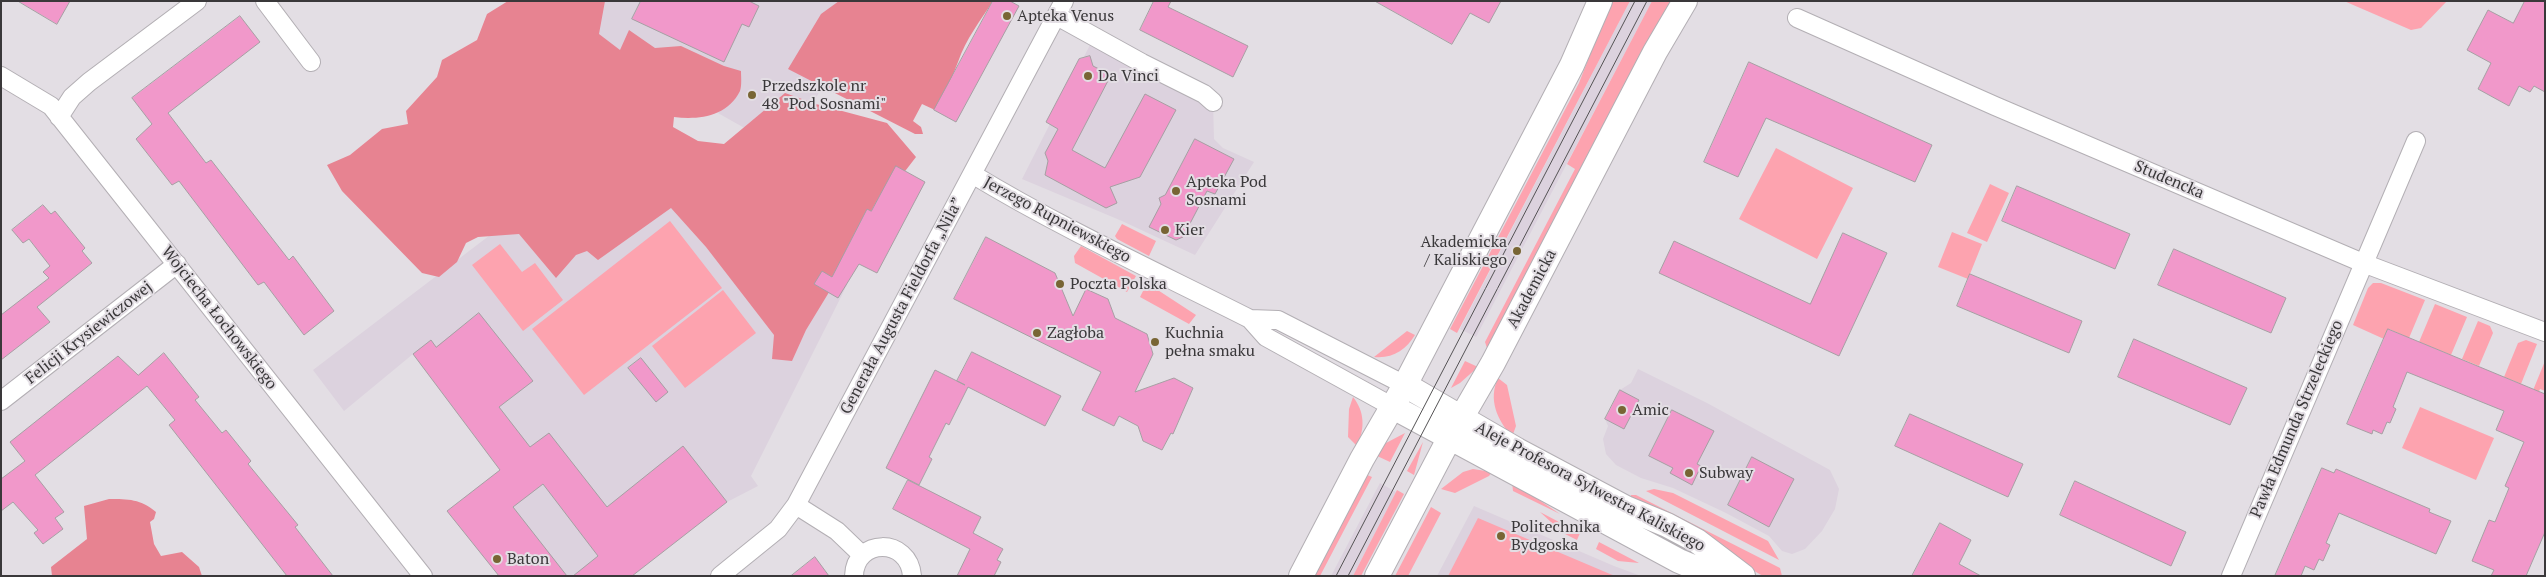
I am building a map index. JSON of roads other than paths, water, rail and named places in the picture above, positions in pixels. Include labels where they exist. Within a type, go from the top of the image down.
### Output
[{"type":"street","points":[[59,116],[72,97],[89,82],[197,1]]},
{"type":"street","points":[[265,1],[311,62]]},
{"type":"street","points":[[1301,576],[1362,459],[1405,385],[1572,66],[1600,1]]},
{"type":"street","name":"Akademicka","points":[[1377,576],[1449,439],[1493,363],[1655,52],[1685,1]]},
{"type":"street","points":[[1060,9],[1142,63],[1204,94],[1213,102]]},
{"type":"street","name":"Generała Augusta Fieldorfa „Nila”","points":[[720,576],[778,529],[796,505],[1060,9]]},
{"type":"street","name":"Studencka","points":[[1797,18],[1995,106],[2363,263],[2545,332]]},
{"type":"street","name":"Wojciecha Łochowskiego","points":[[1,76],[51,106],[423,576]]},
{"type":"street","name":"Pawła Edmunda Strzeleckiego","points":[[2231,576],[2416,141]]},
{"type":"street","name":"Jerzego Rupniewskiego","points":[[972,174],[1008,196],[1107,248],[1250,319],[1266,337],[1393,407]]},
{"type":"street","name":"Felicji Krysiewiczowej","points":[[1,401],[177,264]]},
{"type":"street","name":"Jerzego Rupniewskiego","points":[[1250,319],[1278,320],[1405,385],[1461,419]]},
{"type":"street","name":"Aleje Profesora Sylwestra Kaliskiego","points":[[1393,407],[1449,439],[1679,561],[1715,576]]},
{"type":"street","name":"Aleje Profesora Sylwestra Kaliskiego","points":[[1461,419],[1626,508],[1668,525],[1690,537],[1718,555],[1743,576]]},
{"type":"street","points":[[796,505],[837,531],[862,555]]},
{"type":"street","points":[[854,576],[856,563],[862,555],[880,547],[891,548],[902,553],[908,560],[912,576]]},
{"type":"tram line","points":[[1336,576],[1635,1]]},
{"type":"tram line","points":[[1348,576],[1647,1]]},
{"type":"place","name":"Apteka Venus","points":[[1007,16]]},
{"type":"place","name":"Da Vinci","points":[[1088,76]]},
{"type":"place","name":"Przedszkole nr 48 \"Pod Sosnami\"","points":[[752,95]]},
{"type":"place","name":"Apteka Pod Sosnami","points":[[1176,191]]},
{"type":"place","name":"Kier","points":[[1165,230]]},
{"type":"place","name":"Akademicka / Kaliskiego","points":[[1517,251]]},
{"type":"place","name":"Poczta Polska","points":[[1060,284]]},
{"type":"place","name":"Zagłoba","points":[[1037,333]]},
{"type":"place","name":"Kuchnia pełna smaku","points":[[1155,342]]},
{"type":"place","name":"Amic","points":[[1622,410]]},
{"type":"place","name":"Subway","points":[[1689,473]]},
{"type":"place","name":"Politechnika Bydgoska","points":[[1501,536]]},
{"type":"place","name":"Baton","points":[[497,559]]}]
